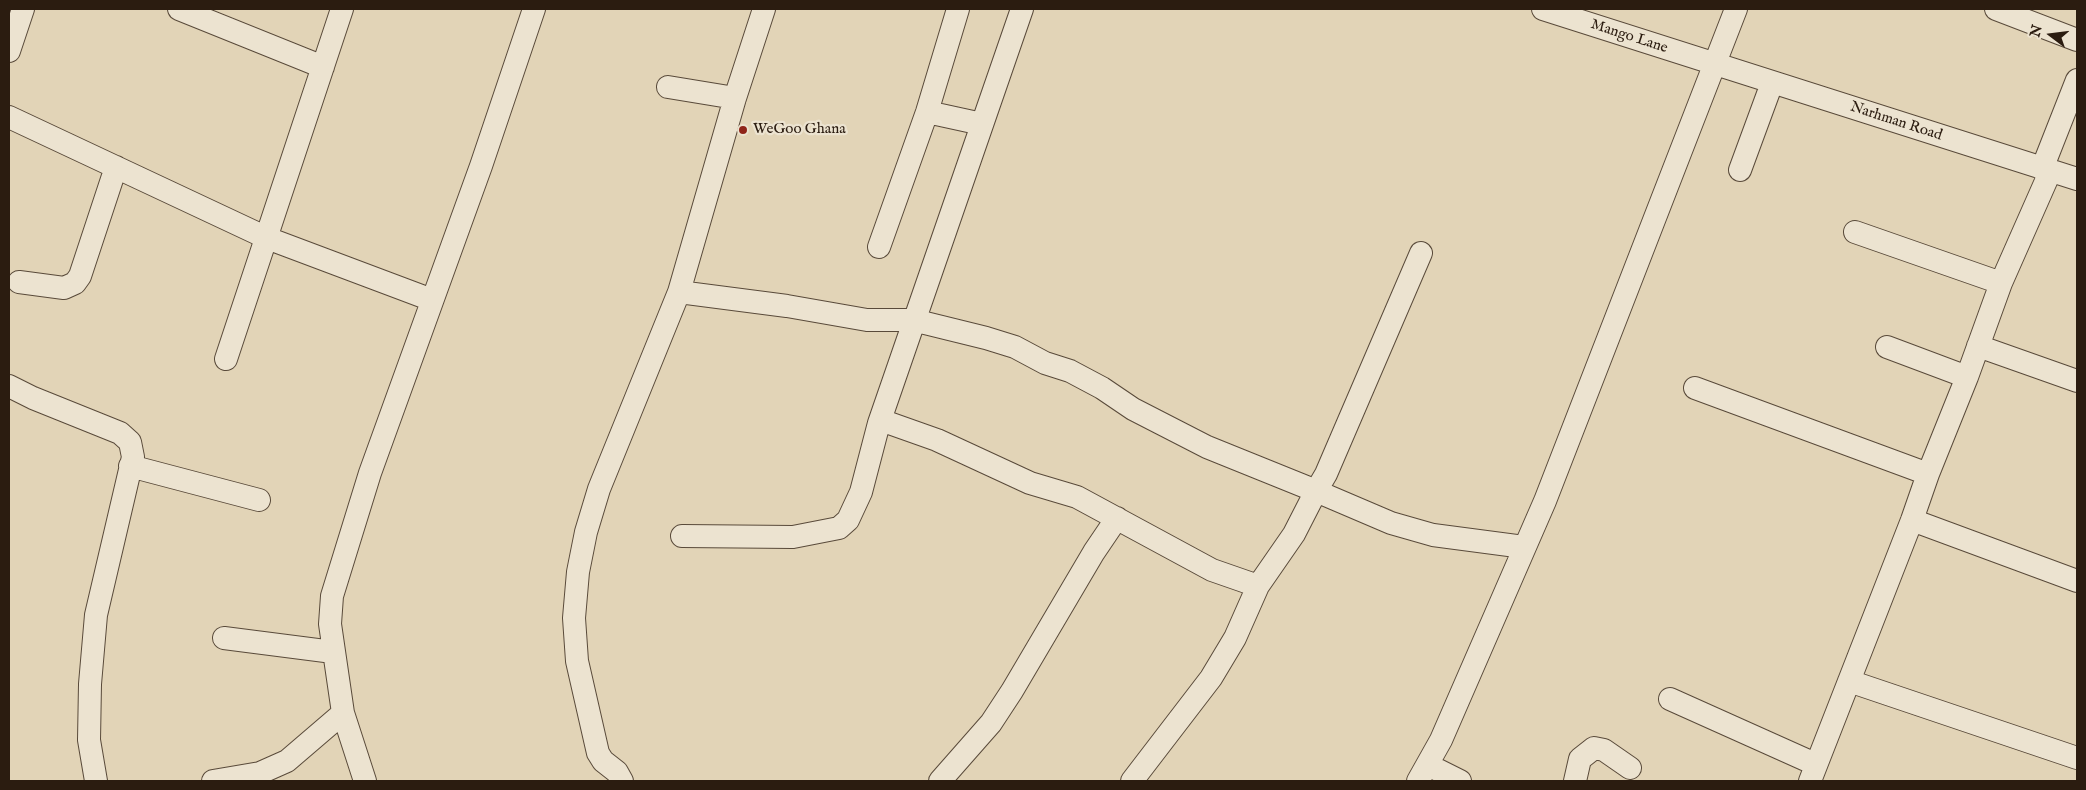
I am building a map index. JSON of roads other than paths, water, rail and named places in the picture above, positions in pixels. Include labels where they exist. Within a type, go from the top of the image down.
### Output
[{"type":"street","points":[[9,51],[23,9]]},
{"type":"street","points":[[179,9],[323,67]]},
{"type":"street","points":[[226,359],[342,9]]},
{"type":"street","points":[[622,781],[617,772],[603,761],[598,753],[577,661],[574,618],[578,572],[586,532],[599,490],[679,292],[735,98],[764,9]]},
{"type":"street","points":[[879,247],[927,112],[958,9]]},
{"type":"street","points":[[682,536],[793,537],[839,528],[848,520],[861,492],[879,423],[913,320],[1022,9]]},
{"type":"street","name":"Mango Lane","points":[[1544,9],[1715,65]]},
{"type":"street","points":[[1460,781],[1423,773],[1441,740],[1545,501],[1736,9]]},
{"type":"street","points":[[1996,9],[2077,40]]},
{"type":"street","points":[[365,781],[343,713],[330,624],[332,596],[370,473],[432,300],[529,10]]},
{"type":"street","name":"Narhman Road","points":[[1715,65],[2077,179]]},
{"type":"street","points":[[1670,699],[1813,772],[2046,170],[2077,80]]},
{"type":"street","points":[[1740,170],[1772,83]]},
{"type":"street","points":[[668,87],[735,98]]},
{"type":"street","points":[[927,112],[982,124]]},
{"type":"street","points":[[9,117],[266,238],[432,300]]},
{"type":"street","points":[[19,282],[64,288],[75,283],[80,276],[116,168]]},
{"type":"street","points":[[1855,232],[2001,283]]},
{"type":"street","points":[[1132,781],[1211,678],[1235,638],[1258,586],[1294,534],[1326,474],[1421,253]]},
{"type":"street","points":[[679,292],[805,308],[868,320],[913,320],[958,330],[1015,347],[1102,388],[1134,409],[1207,448],[1316,491],[1391,524],[1433,535],[1524,547]]},
{"type":"street","points":[[1978,346],[2077,381]]},
{"type":"street","points":[[1887,347],[1967,377]]},
{"type":"street","points":[[1695,388],[1928,474]]},
{"type":"street","points":[[10,391],[120,432],[130,442],[133,457],[96,615],[90,684],[89,740],[96,781]]},
{"type":"street","points":[[879,423],[889,423],[937,440],[1030,483],[1077,496],[1212,570],[1258,586]]},
{"type":"street","points":[[130,466],[259,500]]},
{"type":"street","points":[[940,781],[990,723],[1001,707],[1094,552],[1117,518]]},
{"type":"street","points":[[1912,520],[2077,581]]},
{"type":"street","points":[[224,638],[333,652]]},
{"type":"street","points":[[1849,681],[2077,758]]},
{"type":"street","points":[[227,780],[260,773],[288,761],[343,713]]},
{"type":"street","points":[[1575,781],[1580,760],[1594,748],[1604,750],[1630,768]]},
{"type":"place","name":"WeGoo Ghana","points":[[743,130]]}]
